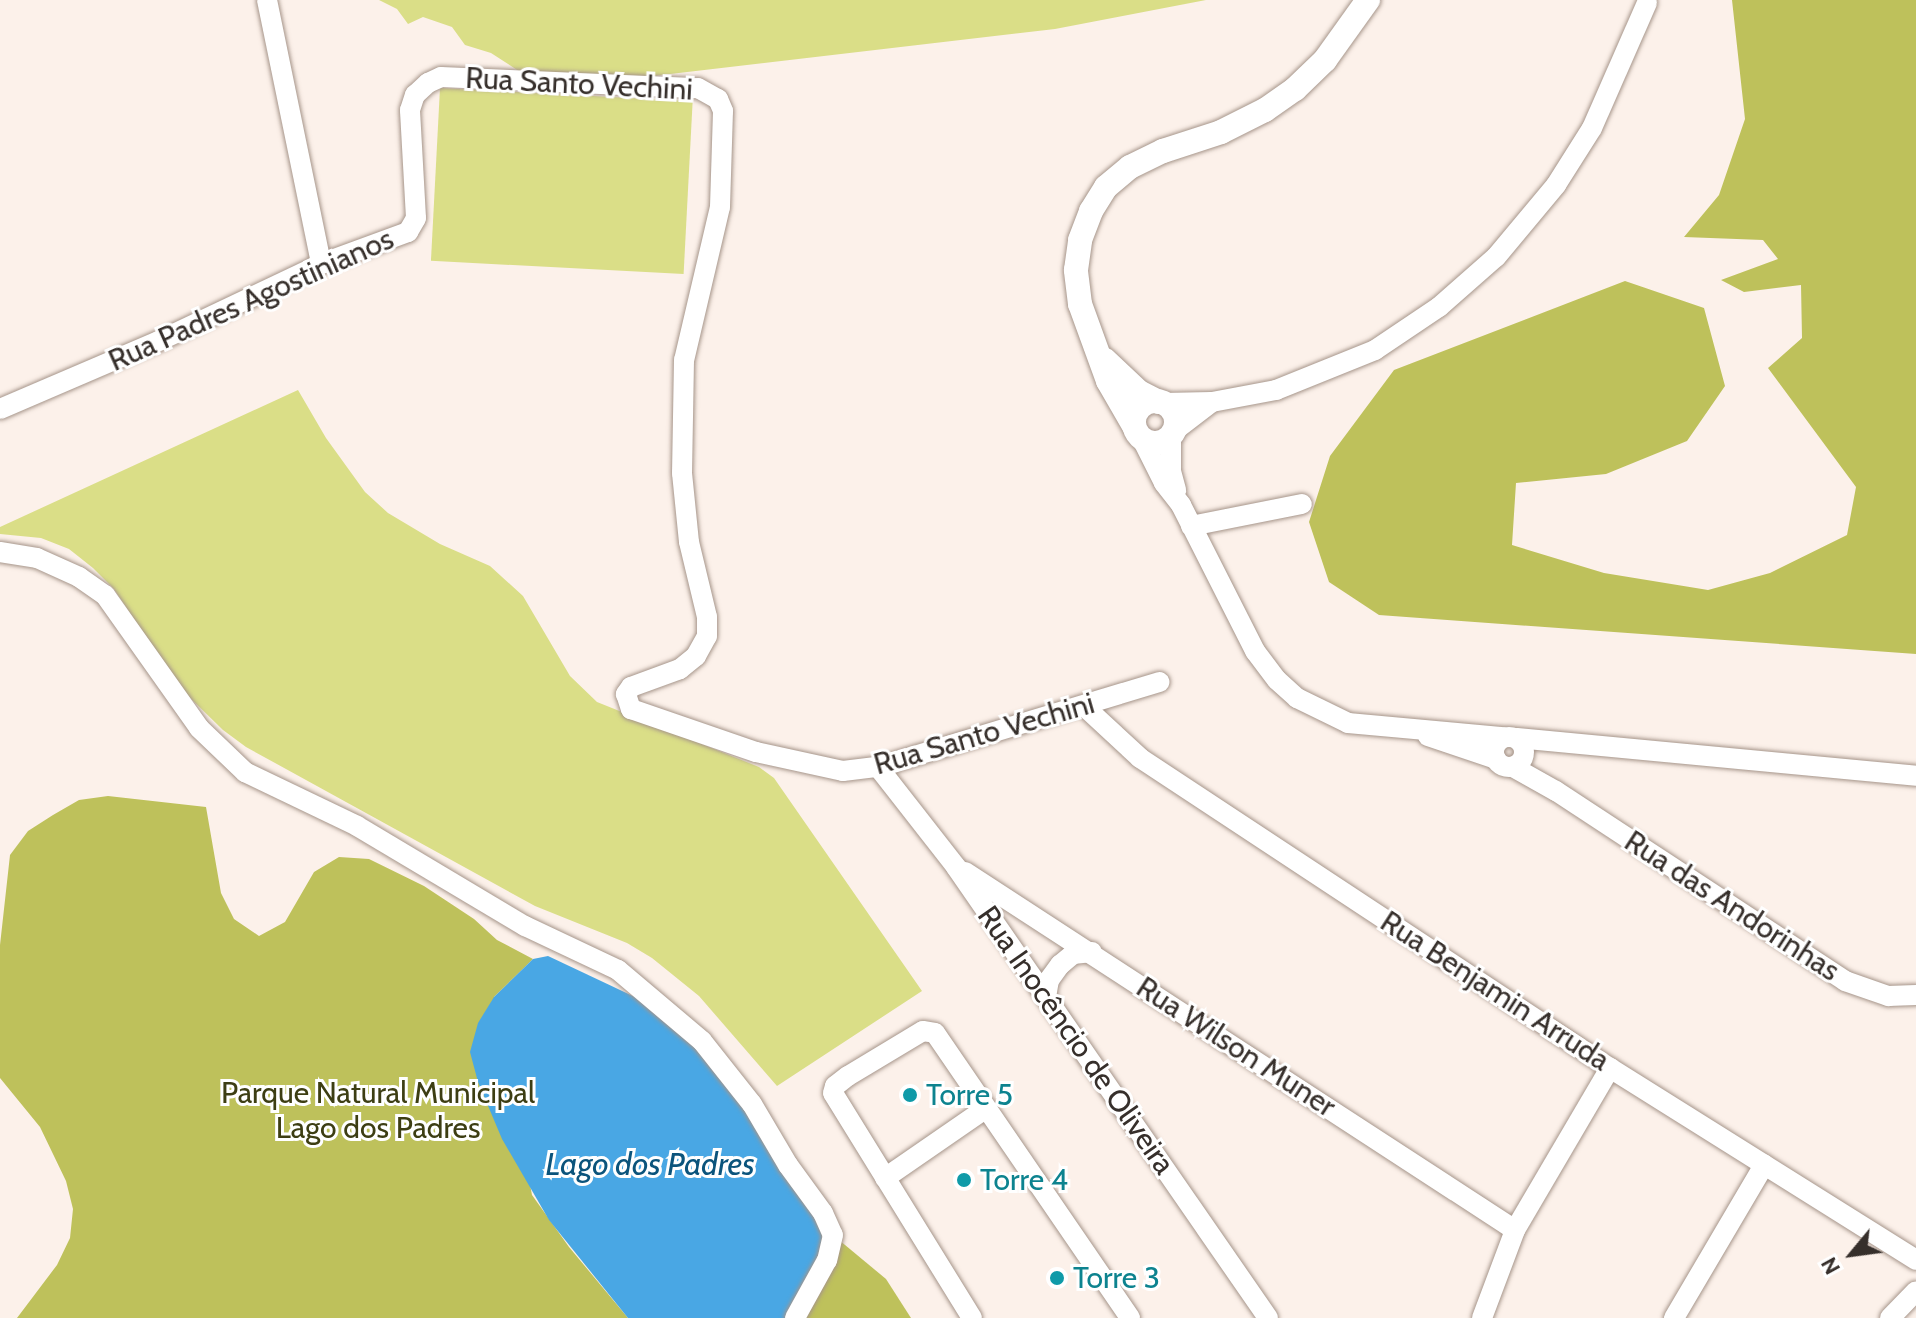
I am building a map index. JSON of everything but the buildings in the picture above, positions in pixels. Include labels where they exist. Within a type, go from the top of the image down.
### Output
[{"type":"street","points":[[267,0],[321,264]]},
{"type":"street","points":[[1212,402],[1160,443],[1138,433],[1108,381],[1080,304],[1076,270],[1085,225],[1106,187],[1130,167],[1163,151],[1221,132],[1265,110],[1295,89],[1325,60],[1368,0]]},
{"type":"street","points":[[1138,433],[1140,407],[1161,402],[1212,402],[1276,390],[1375,350],[1439,307],[1496,257],[1556,185],[1592,128],[1647,3]]},
{"type":"street","name":"Rua Santo Vechini","points":[[411,131],[410,110],[415,95],[441,77],[698,88],[718,99],[723,111],[720,207],[684,360],[682,473],[689,542],[707,617],[707,636],[696,656],[680,669],[631,687],[626,701],[639,715],[807,766],[843,771],[878,767],[1085,707],[1159,682]]},
{"type":"street","name":"Rua Padres Agostinianos","points":[[0,409],[159,341],[321,264],[398,237],[413,225],[411,131]]},
{"type":"street","points":[[1098,352],[1139,392],[1161,402],[1174,415],[1172,433]]},
{"type":"street","name":"Rua das Andorinhas","points":[[1138,433],[1164,483],[1181,505]]},
{"type":"street","name":"Rua das Andorinhas","points":[[1172,433],[1171,471],[1181,505],[1255,651],[1277,680],[1297,698],[1348,723],[1422,732],[1445,744],[1513,752],[1543,738],[1572,744],[1916,776]]},
{"type":"street","points":[[1191,526],[1302,504]]},
{"type":"street","points":[[0,552],[37,558],[79,577],[105,595],[199,728],[245,772],[357,826],[525,926],[618,970],[702,1041],[752,1104],[788,1165],[823,1213],[833,1235],[827,1260],[795,1318]]},
{"type":"street","name":"Rua Benjamin Arruda","points":[[1085,707],[1140,758],[1610,1068],[1916,1260]]},
{"type":"street","name":"Rua das Andorinhas","points":[[1513,752],[1556,791],[1845,981],[1888,996],[1916,995]]},
{"type":"street","name":"Rua Inocêncio de Oliveira","points":[[878,767],[956,867],[1268,1318]]},
{"type":"street","name":"Rua Wilson Muner","points":[[956,867],[1092,952],[1515,1230]]},
{"type":"street","points":[[1046,997],[1049,980],[1060,965],[1073,954],[1092,952]]},
{"type":"street","points":[[833,1093],[835,1086],[848,1076],[916,1033],[935,1033],[1130,1318]]},
{"type":"street","points":[[1482,1318],[1515,1230],[1610,1068]]},
{"type":"street","points":[[821,1073],[972,1318]]},
{"type":"street","points":[[885,1178],[985,1109]]},
{"type":"street","points":[[1674,1318],[1764,1165]]},
{"type":"street","points":[[1890,1318],[1916,1291]]},
{"type":"green space","points":[[379,0],[1206,0],[1055,29],[619,80],[534,81],[491,53],[465,45],[452,27],[423,17],[408,24],[397,9]]},
{"type":"green space","points":[[1732,0],[1916,0],[1916,654],[1379,615],[1329,582],[1309,522],[1330,456],[1394,370],[1625,281],[1704,308],[1725,386],[1687,441],[1606,474],[1516,483],[1512,545],[1604,573],[1708,590],[1770,573],[1847,535],[1856,487],[1768,368],[1802,338],[1801,285],[1744,292],[1721,280],[1778,259],[1763,240],[1684,237],[1719,195],[1745,119]]},
{"type":"green space","points":[[440,88],[693,101],[684,274],[431,261]]},
{"type":"green space","points":[[298,390],[326,438],[365,492],[388,513],[440,544],[490,566],[523,596],[570,676],[597,702],[759,767],[774,778],[922,991],[777,1086],[699,996],[652,958],[627,943],[535,906],[246,747],[223,730],[180,688],[114,589],[93,568],[69,549],[41,538],[0,534],[0,527]]},
{"type":"green space","name":"Parque Natural Municipal Lago dos Padres","points":[[108,796],[206,807],[221,893],[234,919],[259,936],[285,922],[314,872],[339,857],[369,859],[424,886],[474,919],[497,940],[533,959],[494,997],[532,1195],[569,1247],[628,1318],[17,1318],[57,1265],[70,1238],[73,1209],[66,1181],[40,1127],[0,1078],[0,945],[10,855],[28,831],[53,815],[79,800]]},
{"type":"green space","points":[[833,1235],[886,1279],[911,1318],[795,1318]]},
{"type":"water","name":"Lago dos Padres","points":[[548,956],[654,1006],[702,1043],[833,1235],[795,1318],[628,1318],[549,1220],[502,1139],[478,1082],[470,1052],[478,1023],[494,997],[533,959]]},
{"type":"place","name":"Torre 5","points":[[910,1095]]},
{"type":"place","name":"Torre 4","points":[[964,1180]]},
{"type":"place","name":"Torre 3","points":[[1057,1278]]}]
